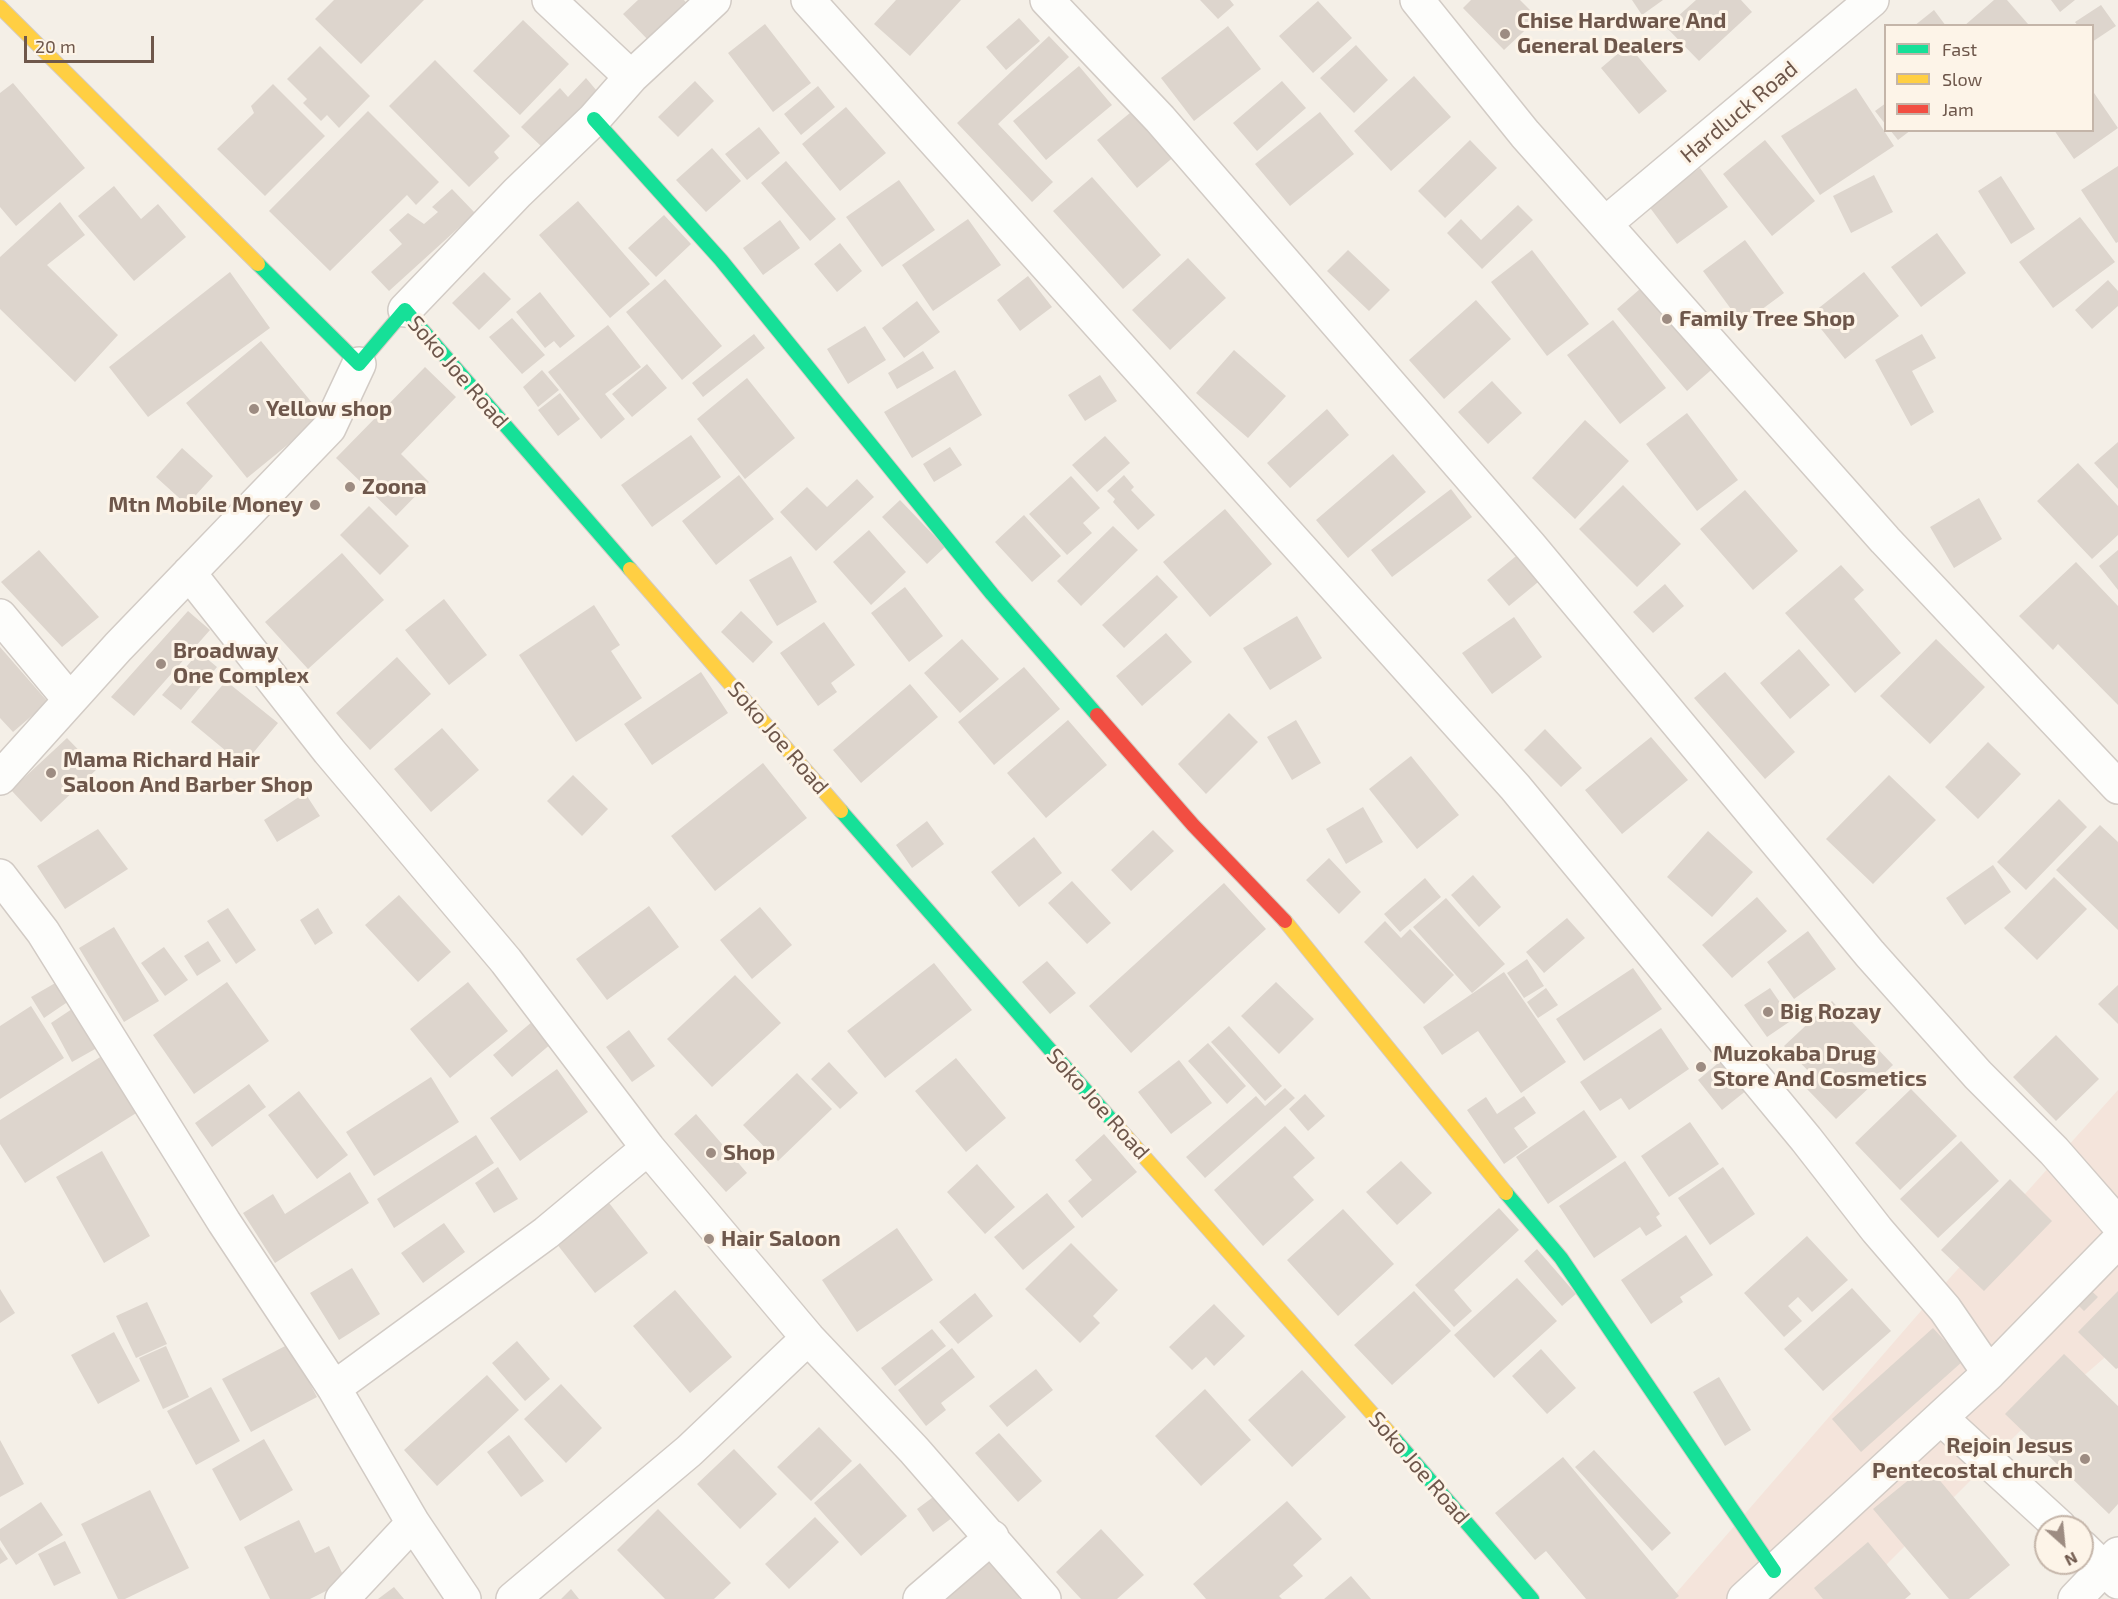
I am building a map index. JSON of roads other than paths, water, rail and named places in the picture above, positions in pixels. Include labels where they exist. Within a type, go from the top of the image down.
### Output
[{"type":"street","points":[[549,0],[631,76]]},
{"type":"street","points":[[405,310],[517,193],[594,119],[631,76],[714,0]]},
{"type":"street","points":[[808,0],[1515,788],[1806,1139],[1877,1230],[1945,1309],[1989,1372]]},
{"type":"street","points":[[1047,0],[1160,119],[1531,548],[1720,771],[1870,954],[1978,1076],[2054,1151],[2118,1224]]},
{"type":"street","name":"Hardluck Road","points":[[1606,223],[1872,0]]},
{"type":"street","points":[[1432,5],[1525,134],[1886,540],[2118,787]]},
{"type":"street","points":[[0,7],[359,364],[329,428],[189,573],[0,778]]},
{"type":"street","points":[[594,119],[721,260],[992,594],[1193,825],[1298,933],[1471,1151],[1561,1258],[1774,1571]]},
{"type":"street","name":"Soko Joe Road","points":[[359,364],[405,310],[1017,1013],[1313,1345],[1532,1599]]},
{"type":"street","points":[[189,573],[329,751],[506,961],[648,1148],[808,1338],[992,1537],[1044,1599]]},
{"type":"street","points":[[0,616],[70,700]]},
{"type":"street","points":[[0,876],[43,932],[225,1222],[334,1388],[413,1523],[464,1599]]},
{"type":"street","points":[[334,1388],[546,1233],[648,1148]]},
{"type":"street","points":[[1744,1599],[1941,1418],[2118,1241]]},
{"type":"street","points":[[513,1599],[688,1451],[808,1338]]},
{"type":"street","points":[[1941,1418],[2047,1515]]},
{"type":"street","points":[[342,1599],[413,1523]]},
{"type":"street","points":[[920,1599],[992,1537]]},
{"type":"street","points":[[2075,1599],[2105,1562]]},
{"type":"place","name":"Chise Hardware And General Dealers","points":[[1505,34]]},
{"type":"place","name":"Family Tree Shop","points":[[1667,319]]},
{"type":"place","name":"Yellow shop","points":[[254,409]]},
{"type":"place","name":"Zoona","points":[[350,487]]},
{"type":"place","name":"Mtn Mobile Money","points":[[315,505]]},
{"type":"place","name":"Broadway One Complex","points":[[161,664]]},
{"type":"place","name":"Mama Richard Hair Saloon And Barber Shop","points":[[51,773]]},
{"type":"place","name":"Big Rozay","points":[[1768,1012]]},
{"type":"place","name":"Muzokaba Drug Store And Cosmetics","points":[[1701,1067]]},
{"type":"place","name":"Shop","points":[[711,1153]]},
{"type":"place","name":"Hair Saloon","points":[[709,1239]]},
{"type":"place","name":"Rejoin Jesus Pentecostal church","points":[[2085,1459]]}]
